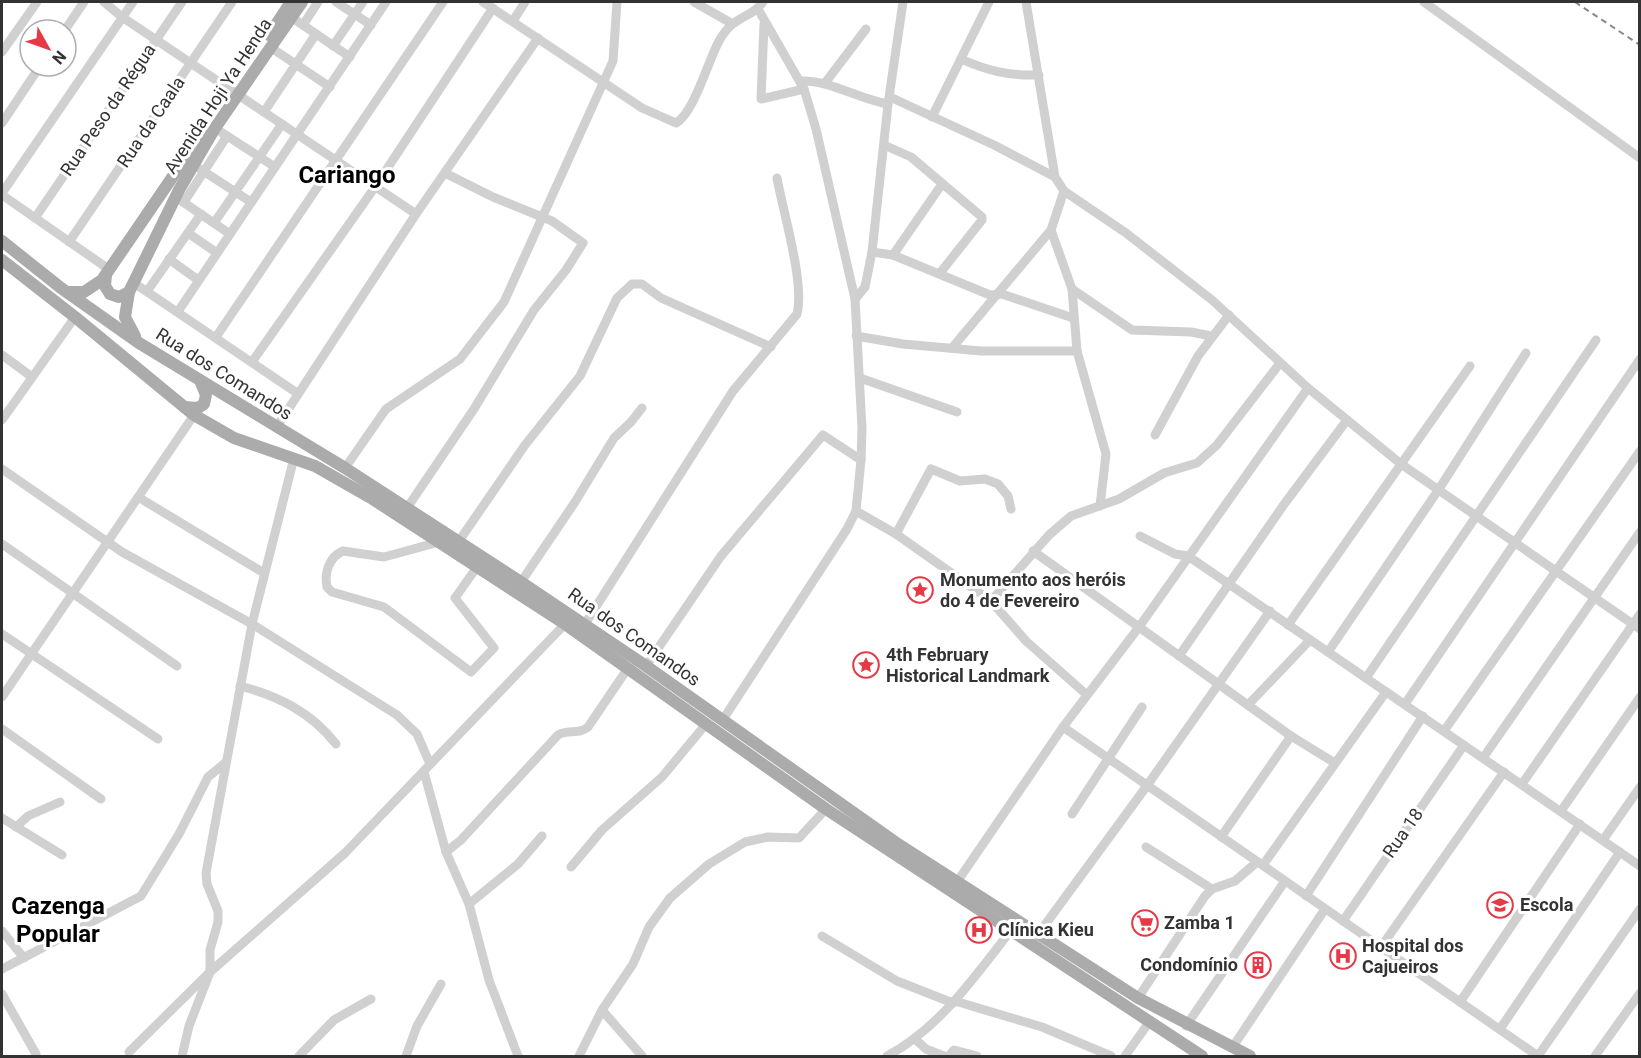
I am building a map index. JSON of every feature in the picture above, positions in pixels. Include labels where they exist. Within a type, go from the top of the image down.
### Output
[{"type":"main road","name":"Avenida Hoji Ya Henda","points":[[66,292],[78,293],[89,290],[108,273],[234,92],[291,2]]},
{"type":"main road","name":"Avenida Hoji Ya Henda","points":[[139,343],[127,324],[125,316],[132,287],[198,168],[234,92],[302,2]]},
{"type":"main road","name":"Rua dos Comandos","points":[[2,241],[66,292],[139,343],[345,468],[585,624],[796,774],[957,882],[1138,998],[1186,1026],[1250,1056]]},
{"type":"main road","name":"Rua dos Comandos","points":[[2,260],[189,411],[234,438],[294,458],[343,481],[439,542],[565,624],[826,809],[1202,1056]]},
{"type":"main road","points":[[108,273],[105,286],[110,294],[119,297],[132,287]]},
{"type":"main road","points":[[189,411],[204,404],[206,395],[201,382]]},
{"type":"street","points":[[2,52],[37,2]]},
{"type":"street","points":[[73,18],[84,2]]},
{"type":"street","points":[[104,2],[122,17],[416,214]]},
{"type":"street","points":[[108,273],[2,194],[133,2]]},
{"type":"street","name":"Rua Peso da Régua","points":[[35,218],[182,2]]},
{"type":"street","name":"Rua da Caala","points":[[69,242],[232,2]]},
{"type":"street","points":[[303,25],[318,2]]},
{"type":"street","points":[[336,2],[371,25]]},
{"type":"street","points":[[333,46],[363,2]]},
{"type":"street","points":[[178,310],[386,2]]},
{"type":"street","points":[[216,337],[443,2]]},
{"type":"street","points":[[483,2],[655,116],[678,123],[696,94],[714,50],[731,23],[760,5],[764,24],[761,99],[802,85],[825,83],[865,100],[889,101],[932,117],[994,145],[1055,177]]},
{"type":"street","points":[[513,21],[525,2]]},
{"type":"street","points":[[345,468],[386,409],[455,363],[504,302],[542,216],[571,158],[615,55],[617,2]]},
{"type":"street","points":[[694,2],[731,23]]},
{"type":"street","points":[[855,299],[865,287],[872,252],[903,2]]},
{"type":"street","points":[[932,117],[989,2]]},
{"type":"street","points":[[1026,2],[1055,177],[1064,191],[1126,233],[1229,315],[1308,388],[1401,465],[1636,626]]},
{"type":"street","points":[[1425,2],[1640,158]]},
{"type":"street","points":[[252,362],[375,187],[493,8]]},
{"type":"street","points":[[291,17],[350,57]]},
{"type":"street","points":[[722,721],[816,578],[856,511],[861,460],[860,378],[855,299],[802,85],[764,24]]},
{"type":"street","points":[[825,83],[866,29]]},
{"type":"street","points":[[264,112],[316,34]]},
{"type":"street","points":[[276,428],[416,214],[538,38]]},
{"type":"street","points":[[270,47],[330,87]]},
{"type":"street","points":[[961,59],[1002,74],[1039,75]]},
{"type":"street","points":[[2,123],[32,78]]},
{"type":"street","points":[[214,223],[282,124]]},
{"type":"street","points":[[215,128],[275,167]]},
{"type":"street","points":[[227,136],[198,168],[251,202]]},
{"type":"street","points":[[884,145],[907,154],[981,216],[982,220],[939,273]]},
{"type":"street","points":[[407,508],[474,410],[534,310],[582,246],[580,238],[542,216],[493,197],[445,173]]},
{"type":"street","points":[[585,624],[733,391],[791,325],[800,304],[777,178]]},
{"type":"street","points":[[893,255],[942,184]]},
{"type":"street","points":[[952,348],[1051,230],[1064,191]]},
{"type":"street","points":[[179,200],[230,234]]},
{"type":"street","points":[[148,290],[201,214]]},
{"type":"street","points":[[1051,230],[1072,289],[1077,351],[1106,454],[1100,506]]},
{"type":"street","points":[[188,232],[217,253]]},
{"type":"street","points":[[872,252],[893,255],[995,295],[1002,294],[1073,318]]},
{"type":"street","points":[[169,259],[198,280]]},
{"type":"street","points":[[459,541],[525,445],[580,376],[617,298],[626,288],[642,284],[661,298],[771,347]]},
{"type":"street","points":[[132,287],[148,290],[297,393]]},
{"type":"street","points":[[1072,289],[1132,330],[1191,332],[1211,336]]},
{"type":"street","points":[[1155,435],[1211,336],[1229,315]]},
{"type":"street","points":[[2,417],[75,317]]},
{"type":"street","points":[[856,336],[903,344],[981,351],[1077,351]]},
{"type":"street","points":[[1366,678],[1596,340]]},
{"type":"street","points":[[1328,652],[1439,489],[1526,353]]},
{"type":"street","points":[[2,355],[32,377]]},
{"type":"street","points":[[1405,704],[1640,359]]},
{"type":"street","points":[[991,602],[1053,530],[1071,516],[1135,492],[1164,473],[1197,464],[1217,445],[1280,363]]},
{"type":"street","points":[[1288,625],[1470,366]]},
{"type":"street","points":[[860,378],[957,412]]},
{"type":"street","points":[[957,882],[1063,728],[1139,627],[1308,388]]},
{"type":"street","points":[[521,582],[575,502],[614,438],[642,408]]},
{"type":"street","points":[[2,697],[138,496],[189,411]]},
{"type":"street","points":[[1179,656],[1228,584],[1347,420]]},
{"type":"street","points":[[646,666],[721,556],[823,435],[861,460]]},
{"type":"street","points":[[1444,731],[1640,451]]},
{"type":"street","points":[[182,1056],[189,1026],[210,972],[210,950],[218,916],[207,885],[207,873],[225,762],[252,624],[294,458]]},
{"type":"street","points":[[2,469],[107,541],[252,624],[403,720],[417,734],[446,852],[469,904],[489,980],[518,1056]]},
{"type":"street","points":[[896,534],[931,469],[960,481],[985,479],[998,484],[1008,496],[1011,509]]},
{"type":"street","points":[[138,496],[264,573]]},
{"type":"street","points":[[856,511],[896,534],[991,602],[1026,641],[1087,695]]},
{"type":"street","points":[[1484,758],[1640,532]]},
{"type":"street","points":[[1140,536],[1175,554],[1188,556],[1639,865]]},
{"type":"street","points":[[439,542],[384,557],[343,551],[332,559],[326,584],[332,592],[384,607],[471,672],[494,647],[455,598],[477,567]]},
{"type":"street","points":[[2,544],[177,666]]},
{"type":"street","points":[[1033,552],[1291,736],[1335,763]]},
{"type":"street","points":[[1039,933],[1146,787],[1270,611]]},
{"type":"street","points":[[1522,784],[1636,626],[1640,614]]},
{"type":"street","points":[[129,1052],[210,972],[345,853],[565,624]]},
{"type":"street","points":[[2,634],[158,739]]},
{"type":"street","points":[[1248,705],[1310,640]]},
{"type":"street","points":[[446,852],[461,840],[558,735],[567,731],[582,732],[588,727],[628,668]]},
{"type":"street","points":[[240,686],[282,699],[325,731],[336,744]]},
{"type":"street","points":[[1138,998],[1205,896],[1212,889],[1235,881],[1260,864],[1386,692]]},
{"type":"street","points":[[1561,811],[1640,698]]},
{"type":"street","points":[[1072,814],[1142,707]]},
{"type":"street","points":[[1306,896],[1423,716]]},
{"type":"street","points":[[571,867],[610,822],[662,777],[706,724]]},
{"type":"street","points":[[1063,728],[1538,1056],[1640,909]]},
{"type":"street","points":[[2,729],[101,799]]},
{"type":"street","points":[[1221,837],[1291,736]]},
{"type":"street","name":"Rua 18","points":[[1343,921],[1464,745]]},
{"type":"street","points":[[2,969],[141,896],[179,834],[208,777],[225,762]]},
{"type":"street","points":[[1380,947],[1504,772]]},
{"type":"street","points":[[1603,840],[1640,786]]},
{"type":"street","points":[[16,827],[28,816],[60,801]]},
{"type":"street","points":[[579,1056],[602,1010],[633,964],[658,912],[690,880],[727,850],[745,842],[768,837],[799,838],[826,809]]},
{"type":"street","points":[[2,818],[62,855]]},
{"type":"street","points":[[1460,1002],[1580,824]]},
{"type":"street","points":[[469,904],[518,864],[542,836]]},
{"type":"street","points":[[1146,847],[1212,889]]},
{"type":"street","points":[[1500,1029],[1620,852]]},
{"type":"street","points":[[1186,1026],[1285,881]]},
{"type":"street","points":[[1232,1048],[1325,909]]},
{"type":"street","points":[[887,1056],[915,1039],[954,1002],[1011,929]]},
{"type":"street","points":[[2,931],[24,958]]},
{"type":"street","points":[[822,936],[897,981],[954,1002],[1042,1027],[1111,1056]]},
{"type":"street","points":[[406,1056],[417,1026],[441,984]]},
{"type":"street","points":[[1595,1056],[1640,993]]},
{"type":"street","points":[[2,994],[36,1054]]},
{"type":"street","points":[[299,1056],[334,1020],[371,999]]},
{"type":"street","points":[[602,1010],[642,1056]]},
{"type":"street","points":[[1125,1056],[1150,1021]]},
{"type":"street","points":[[915,1039],[926,1049],[944,1056]]},
{"type":"street","points":[[949,1056],[954,1050],[977,1056]]},
{"type":"railway","points":[[1575,2],[1640,45]]},
{"type":"place","name":"Monumento aos heróis do 4 de Fevereiro","points":[[920,590]]},
{"type":"place","name":"4th February Historical Landmark","points":[[866,665]]},
{"type":"place","name":"Escola","points":[[1500,905]]},
{"type":"place","name":"Zamba 1","points":[[1145,923]]},
{"type":"place","name":"Clínica Kieu","points":[[979,930]]},
{"type":"place","name":"Hospital dos Cajueiros","points":[[1343,956]]},
{"type":"place","name":"Condomínio","points":[[1258,965]]},
{"type":"district","name":"Cariango","points":[[347,175]]},
{"type":"district","name":"Cazenga Popular","points":[[58,920]]}]
